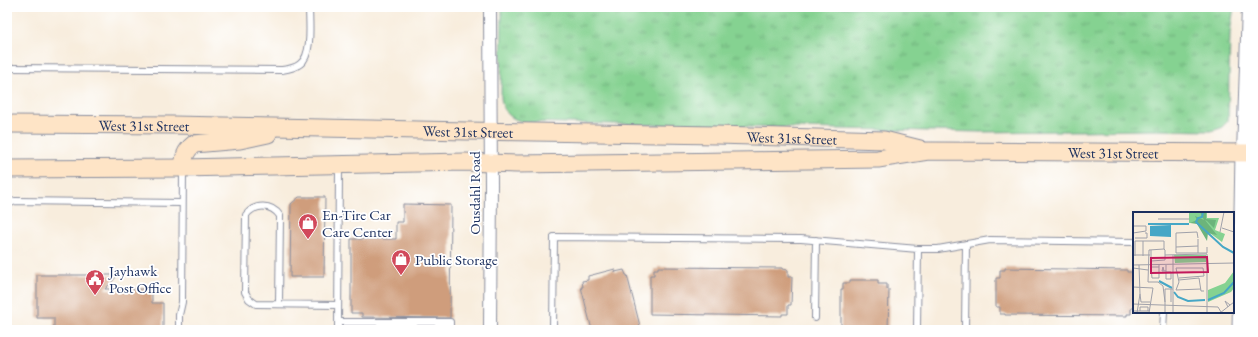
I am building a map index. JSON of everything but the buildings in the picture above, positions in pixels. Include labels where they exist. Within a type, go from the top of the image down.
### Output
[{"type":"main road","name":"West 31st Street","points":[[7,124],[172,125],[709,135],[884,140],[928,150]]},
{"type":"main road","points":[[183,168],[184,156],[188,148],[194,144],[240,140],[296,128]]},
{"type":"main road","name":"West 31st Street","points":[[7,168],[183,168],[339,164],[878,159],[928,150],[1247,153]]},
{"type":"street","name":"Ousdahl Road","points":[[490,7],[490,330]]},
{"type":"street","points":[[1240,330],[1247,153],[1248,7]]},
{"type":"lane","points":[[7,68],[264,70],[293,68],[302,63],[309,48],[309,7]]},
{"type":"lane","points":[[338,330],[339,164]]},
{"type":"lane","points":[[178,330],[182,302],[183,168]]},
{"type":"lane","points":[[7,205],[15,201],[182,203]]},
{"type":"lane","points":[[279,304],[280,216],[276,210],[269,207],[257,207],[250,210],[246,215],[245,292],[249,299],[256,304],[338,305]]},
{"type":"lane","points":[[553,330],[554,236],[801,239],[918,249],[938,249],[990,240],[1133,242]]},
{"type":"lane","points":[[815,318],[816,240]]},
{"type":"lane","points":[[965,330],[966,244]]},
{"type":"lane","points":[[917,330],[918,249]]},
{"type":"lane","points":[[1164,313],[1164,330]]},
{"type":"lane","points":[[338,322],[450,322],[450,330]]},
{"type":"green space","points":[[502,7],[1234,7],[1230,33],[1228,121],[1221,128],[1211,131],[1156,130],[980,132],[524,122],[511,117],[505,111],[501,98]]},
{"type":"place","name":"En-Tire Car Care Center","points":[[308,240]]},
{"type":"place","name":"Public Storage","points":[[401,276]]},
{"type":"place","name":"Jayhawk Post Office","points":[[95,296]]}]
